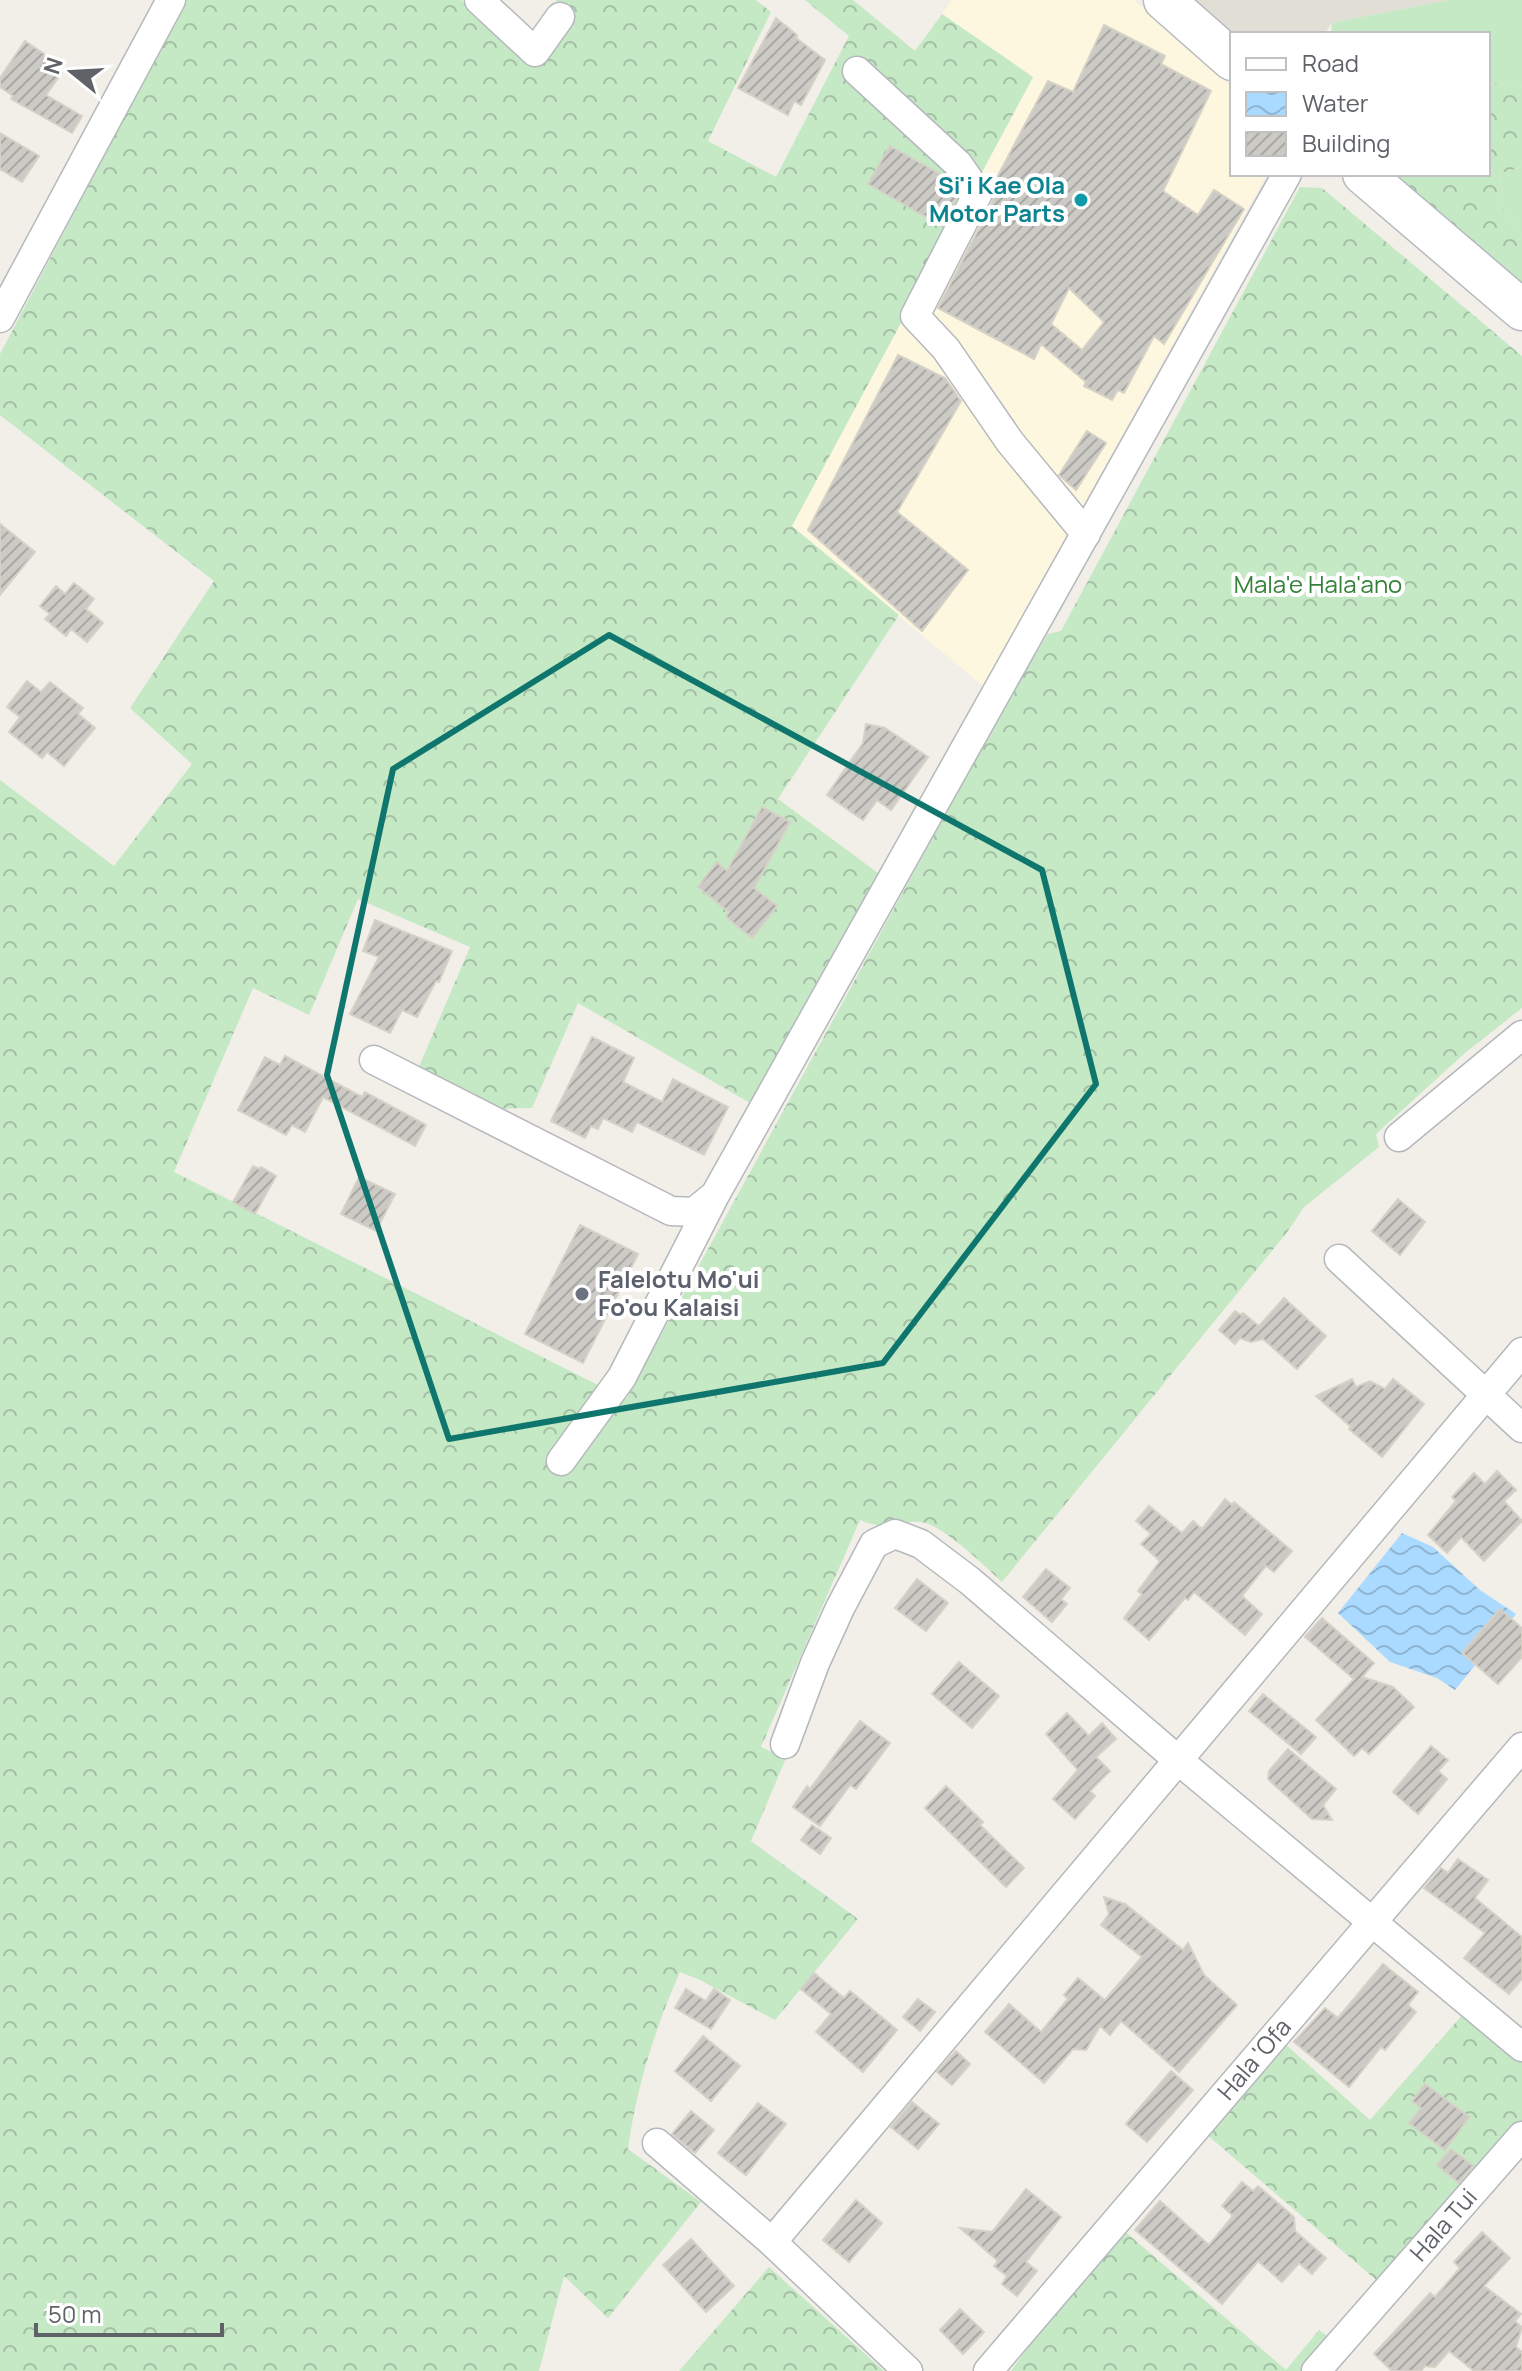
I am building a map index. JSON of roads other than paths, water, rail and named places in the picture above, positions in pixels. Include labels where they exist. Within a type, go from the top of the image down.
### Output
[{"type":"street","points":[[0,318],[171,0]]},
{"type":"street","points":[[479,0],[535,52],[560,17]]},
{"type":"street","points":[[1164,0],[1230,58]]},
{"type":"street","points":[[857,71],[958,164],[978,193],[915,316],[946,349],[1010,442],[1086,534]]},
{"type":"street","points":[[561,1461],[622,1377],[715,1195],[1286,176]]},
{"type":"street","points":[[1365,176],[1522,310]]},
{"type":"street","points":[[1399,1137],[1522,1035]]},
{"type":"street","points":[[374,1060],[671,1211],[694,1212],[715,1195]]},
{"type":"street","points":[[1339,1259],[1522,1428]]},
{"type":"street","points":[[772,2242],[1522,1352]]},
{"type":"street","points":[[785,1744],[815,1663],[874,1544],[895,1534],[921,1544],[970,1581],[1178,1760],[1522,2047]]},
{"type":"street","name":"Hala 'Ofa","points":[[988,2371],[1522,1747]]},
{"type":"street","name":"Hala Tui","points":[[1316,2371],[1522,2136]]},
{"type":"street","points":[[657,2143],[772,2242],[908,2371]]},
{"type":"water","points":[[1402,1533],[1433,1547],[1480,1590],[1516,1614],[1455,1690],[1437,1678],[1390,1662],[1338,1613]]},
{"type":"place","name":"Si'i Kae Ola Motor Parts","points":[[1081,200]]},
{"type":"place","name":"Falelotu Mo'ui Fo'ou Kalaisi","points":[[582,1294]]},
{"type":"park label","name":"Mala'e Hala'ano","points":[[1318,585]]}]
